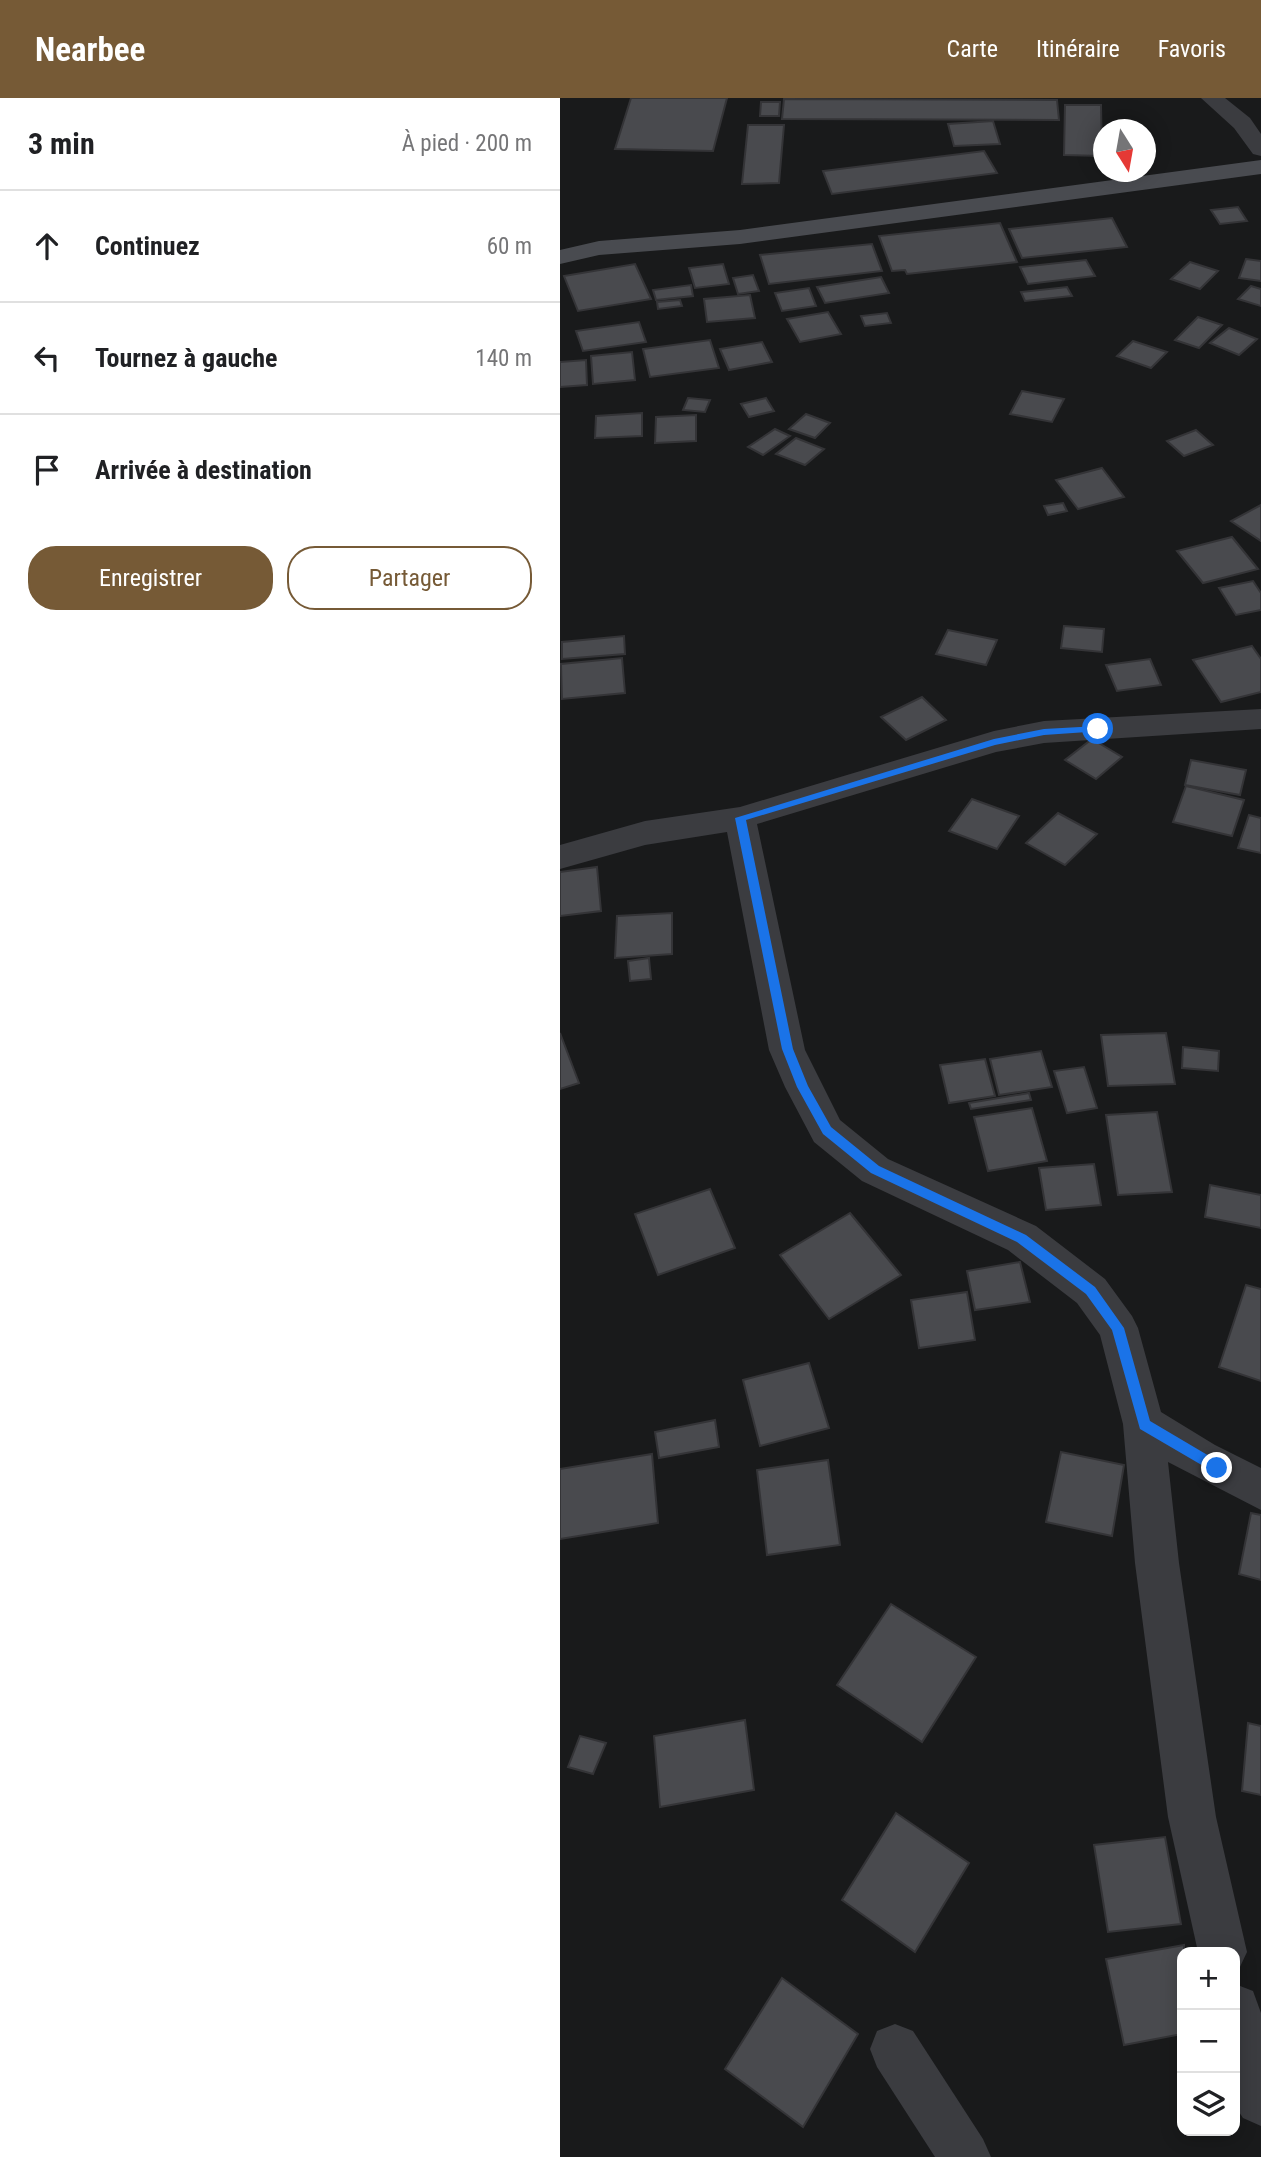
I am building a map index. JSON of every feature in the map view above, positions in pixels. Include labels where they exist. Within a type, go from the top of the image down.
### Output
[{"type":"main road","points":[[560,257],[599,247],[740,237],[1261,167]]},
{"type":"main road","points":[[560,230],[599,247]]},
{"type":"street","points":[[1212,98],[1242,123],[1261,149]]},
{"type":"street","points":[[560,857],[645,834],[740,818],[994,742],[1044,732],[1261,719]]},
{"type":"street","points":[[740,818],[787,1049],[803,1087],[827,1131],[875,1170],[1022,1238],[1091,1291],[1118,1328],[1144,1424],[1157,1563],[1192,1816],[1221,1947]]},
{"type":"street","points":[[1144,1424],[1200,1459],[1261,1490]]},
{"type":"street","points":[[1235,2010],[1252,2087],[1261,2100]]},
{"type":"street","points":[[895,2049],[965,2157]]},
{"type":"building","points":[[631,98],[727,98],[713,151],[615,149]]},
{"type":"building","points":[[784,99],[1057,100],[1059,120],[782,119]]},
{"type":"building","points":[[761,102],[780,102],[779,116],[760,116]]},
{"type":"building","points":[[1065,105],[1101,105],[1101,119],[1093,119],[1093,156],[1064,155]]},
{"type":"building","points":[[993,121],[1000,144],[954,146],[948,124]]},
{"type":"building","points":[[748,125],[784,125],[779,183],[742,184]]},
{"type":"building","points":[[984,151],[997,173],[832,194],[823,171]]},
{"type":"building","points":[[1238,207],[1247,221],[1220,224],[1211,210]]},
{"type":"building","points":[[1112,218],[1127,247],[1022,258],[1009,229]]},
{"type":"building","points":[[1000,223],[1017,262],[907,274],[905,270],[892,271],[879,236]]},
{"type":"building","points":[[872,244],[882,271],[769,284],[760,255]]},
{"type":"building","points":[[1246,259],[1261,261],[1261,281],[1239,278]]},
{"type":"building","points":[[1086,260],[1095,276],[1028,284],[1020,267]]},
{"type":"building","points":[[1190,262],[1218,271],[1200,289],[1171,279]]},
{"type":"building","points":[[635,264],[651,299],[578,311],[564,276]]},
{"type":"building","points":[[723,264],[729,284],[695,288],[689,268]]},
{"type":"building","points":[[753,275],[759,291],[738,294],[733,278]]},
{"type":"building","points":[[881,277],[889,293],[825,303],[817,287]]},
{"type":"building","points":[[691,285],[693,296],[656,300],[653,290]]},
{"type":"building","points":[[1251,286],[1261,289],[1261,306],[1238,299]]},
{"type":"building","points":[[1067,287],[1072,296],[1025,301],[1021,292]]},
{"type":"building","points":[[809,288],[816,306],[782,311],[775,293]]},
{"type":"building","points":[[750,295],[755,318],[707,322],[704,299]]},
{"type":"building","points":[[680,300],[682,306],[658,309],[657,302]]},
{"type":"building","points":[[828,312],[841,334],[800,342],[787,319]]},
{"type":"building","points":[[887,313],[891,323],[865,326],[861,316]]},
{"type":"building","points":[[1198,317],[1222,325],[1199,348],[1175,340]]},
{"type":"building","points":[[639,322],[646,342],[583,351],[576,331]]},
{"type":"building","points":[[1229,328],[1257,339],[1239,355],[1210,343]]},
{"type":"building","points":[[710,340],[719,368],[650,377],[643,349]]},
{"type":"building","points":[[1133,341],[1167,352],[1151,368],[1117,356]]},
{"type":"building","points":[[762,342],[772,362],[729,370],[720,349]]},
{"type":"building","points":[[632,352],[635,380],[593,384],[591,356]]},
{"type":"building","points":[[586,360],[587,385],[560,387],[560,362]]},
{"type":"building","points":[[1022,391],[1064,399],[1052,422],[1010,414]]},
{"type":"building","points":[[688,398],[710,400],[705,412],[683,410]]},
{"type":"building","points":[[766,398],[774,411],[749,417],[741,404]]},
{"type":"building","points":[[642,413],[642,436],[595,438],[596,416]]},
{"type":"building","points":[[806,414],[830,423],[815,438],[789,429]]},
{"type":"building","points":[[696,415],[696,441],[655,443],[656,417]]},
{"type":"building","points":[[775,429],[790,436],[763,455],[748,447]]},
{"type":"building","points":[[1196,430],[1213,445],[1184,456],[1167,441]]},
{"type":"building","points":[[796,438],[824,449],[805,465],[776,454]]},
{"type":"building","points":[[1102,468],[1124,497],[1078,509],[1056,480]]},
{"type":"building","points":[[1063,503],[1067,511],[1048,515],[1044,506]]},
{"type":"building","points":[[1261,505],[1261,541],[1231,521]]},
{"type":"building","points":[[1232,537],[1258,569],[1203,583],[1177,551]]},
{"type":"building","points":[[1253,581],[1261,593],[1261,610],[1236,615],[1219,588]]},
{"type":"building","points":[[1064,626],[1104,629],[1102,652],[1061,648]]},
{"type":"building","points":[[948,630],[997,640],[986,665],[936,654]]},
{"type":"building","points":[[624,636],[625,654],[562,659],[562,642]]},
{"type":"building","points":[[1252,646],[1261,659],[1261,692],[1221,702],[1193,660]]},
{"type":"building","points":[[622,658],[625,693],[562,699],[561,664]]},
{"type":"building","points":[[1150,659],[1161,685],[1117,691],[1106,665]]},
{"type":"building","points":[[922,697],[946,720],[906,740],[881,717]]},
{"type":"building","points":[[1092,739],[1122,757],[1096,779],[1065,760]]},
{"type":"building","points":[[1191,760],[1246,770],[1240,795],[1185,785]]},
{"type":"building","points":[[1186,786],[1244,800],[1232,836],[1173,822]]},
{"type":"building","points":[[972,799],[1019,816],[997,849],[949,831]]},
{"type":"building","points":[[1058,813],[1097,834],[1065,865],[1026,843]]},
{"type":"building","points":[[1249,815],[1261,818],[1261,853],[1238,848]]},
{"type":"building","points":[[597,867],[601,911],[560,916],[560,872]]},
{"type":"building","points":[[672,913],[672,954],[615,958],[617,916]]},
{"type":"building","points":[[649,958],[651,979],[630,981],[628,961]]},
{"type":"building","points":[[560,1033],[579,1083],[560,1089]]},
{"type":"building","points":[[1166,1033],[1175,1084],[1108,1086],[1101,1035]]},
{"type":"building","points":[[1183,1047],[1219,1051],[1218,1071],[1182,1068]]},
{"type":"building","points":[[1041,1051],[1052,1087],[999,1095],[990,1059]]},
{"type":"building","points":[[985,1059],[995,1096],[949,1103],[940,1065]]},
{"type":"building","points":[[1084,1067],[1097,1108],[1067,1113],[1054,1071]]},
{"type":"building","points":[[1029,1093],[1031,1100],[971,1109],[969,1103]]},
{"type":"building","points":[[1032,1108],[1047,1161],[988,1171],[974,1117]]},
{"type":"building","points":[[1157,1112],[1172,1192],[1118,1195],[1106,1115]]},
{"type":"building","points":[[1094,1164],[1101,1205],[1046,1210],[1039,1168]]},
{"type":"building","points":[[1210,1185],[1261,1195],[1261,1228],[1205,1217]]},
{"type":"building","points":[[710,1189],[735,1248],[658,1275],[635,1214]]},
{"type":"building","points":[[850,1213],[901,1275],[829,1319],[780,1255]]},
{"type":"building","points":[[1020,1262],[1030,1302],[975,1310],[967,1271]]},
{"type":"building","points":[[1246,1285],[1261,1289],[1261,1381],[1219,1367]]},
{"type":"building","points":[[967,1292],[975,1340],[919,1348],[911,1300]]},
{"type":"building","points":[[809,1363],[829,1428],[760,1446],[743,1380]]},
{"type":"building","points":[[715,1420],[719,1447],[659,1458],[655,1432]]},
{"type":"building","points":[[1061,1452],[1124,1465],[1112,1536],[1046,1522]]},
{"type":"building","points":[[652,1454],[658,1523],[560,1539],[560,1469]]},
{"type":"building","points":[[828,1460],[840,1545],[767,1555],[757,1470]]},
{"type":"building","points":[[1251,1513],[1261,1515],[1261,1580],[1239,1574]]},
{"type":"building","points":[[891,1604],[976,1657],[922,1742],[837,1685]]},
{"type":"building","points":[[745,1720],[754,1790],[660,1807],[654,1736]]},
{"type":"building","points":[[1248,1723],[1261,1726],[1261,1795],[1242,1791]]},
{"type":"building","points":[[580,1736],[606,1743],[593,1774],[568,1767]]},
{"type":"building","points":[[896,1813],[969,1863],[915,1952],[842,1900]]},
{"type":"building","points":[[1165,1837],[1181,1924],[1108,1932],[1094,1845]]},
{"type":"building","points":[[1184,1945],[1177,1947],[1177,2035],[1124,2045],[1106,1959]]},
{"type":"building","points":[[782,1978],[858,2034],[803,2127],[725,2069]]},
{"type":"route","points":[[1098,729],[1044,732],[994,742],[740,818],[787,1049],[803,1087],[827,1131],[875,1170],[1022,1238],[1091,1291],[1118,1328],[1144,1424],[1175,1446],[1217,1468]]}]
